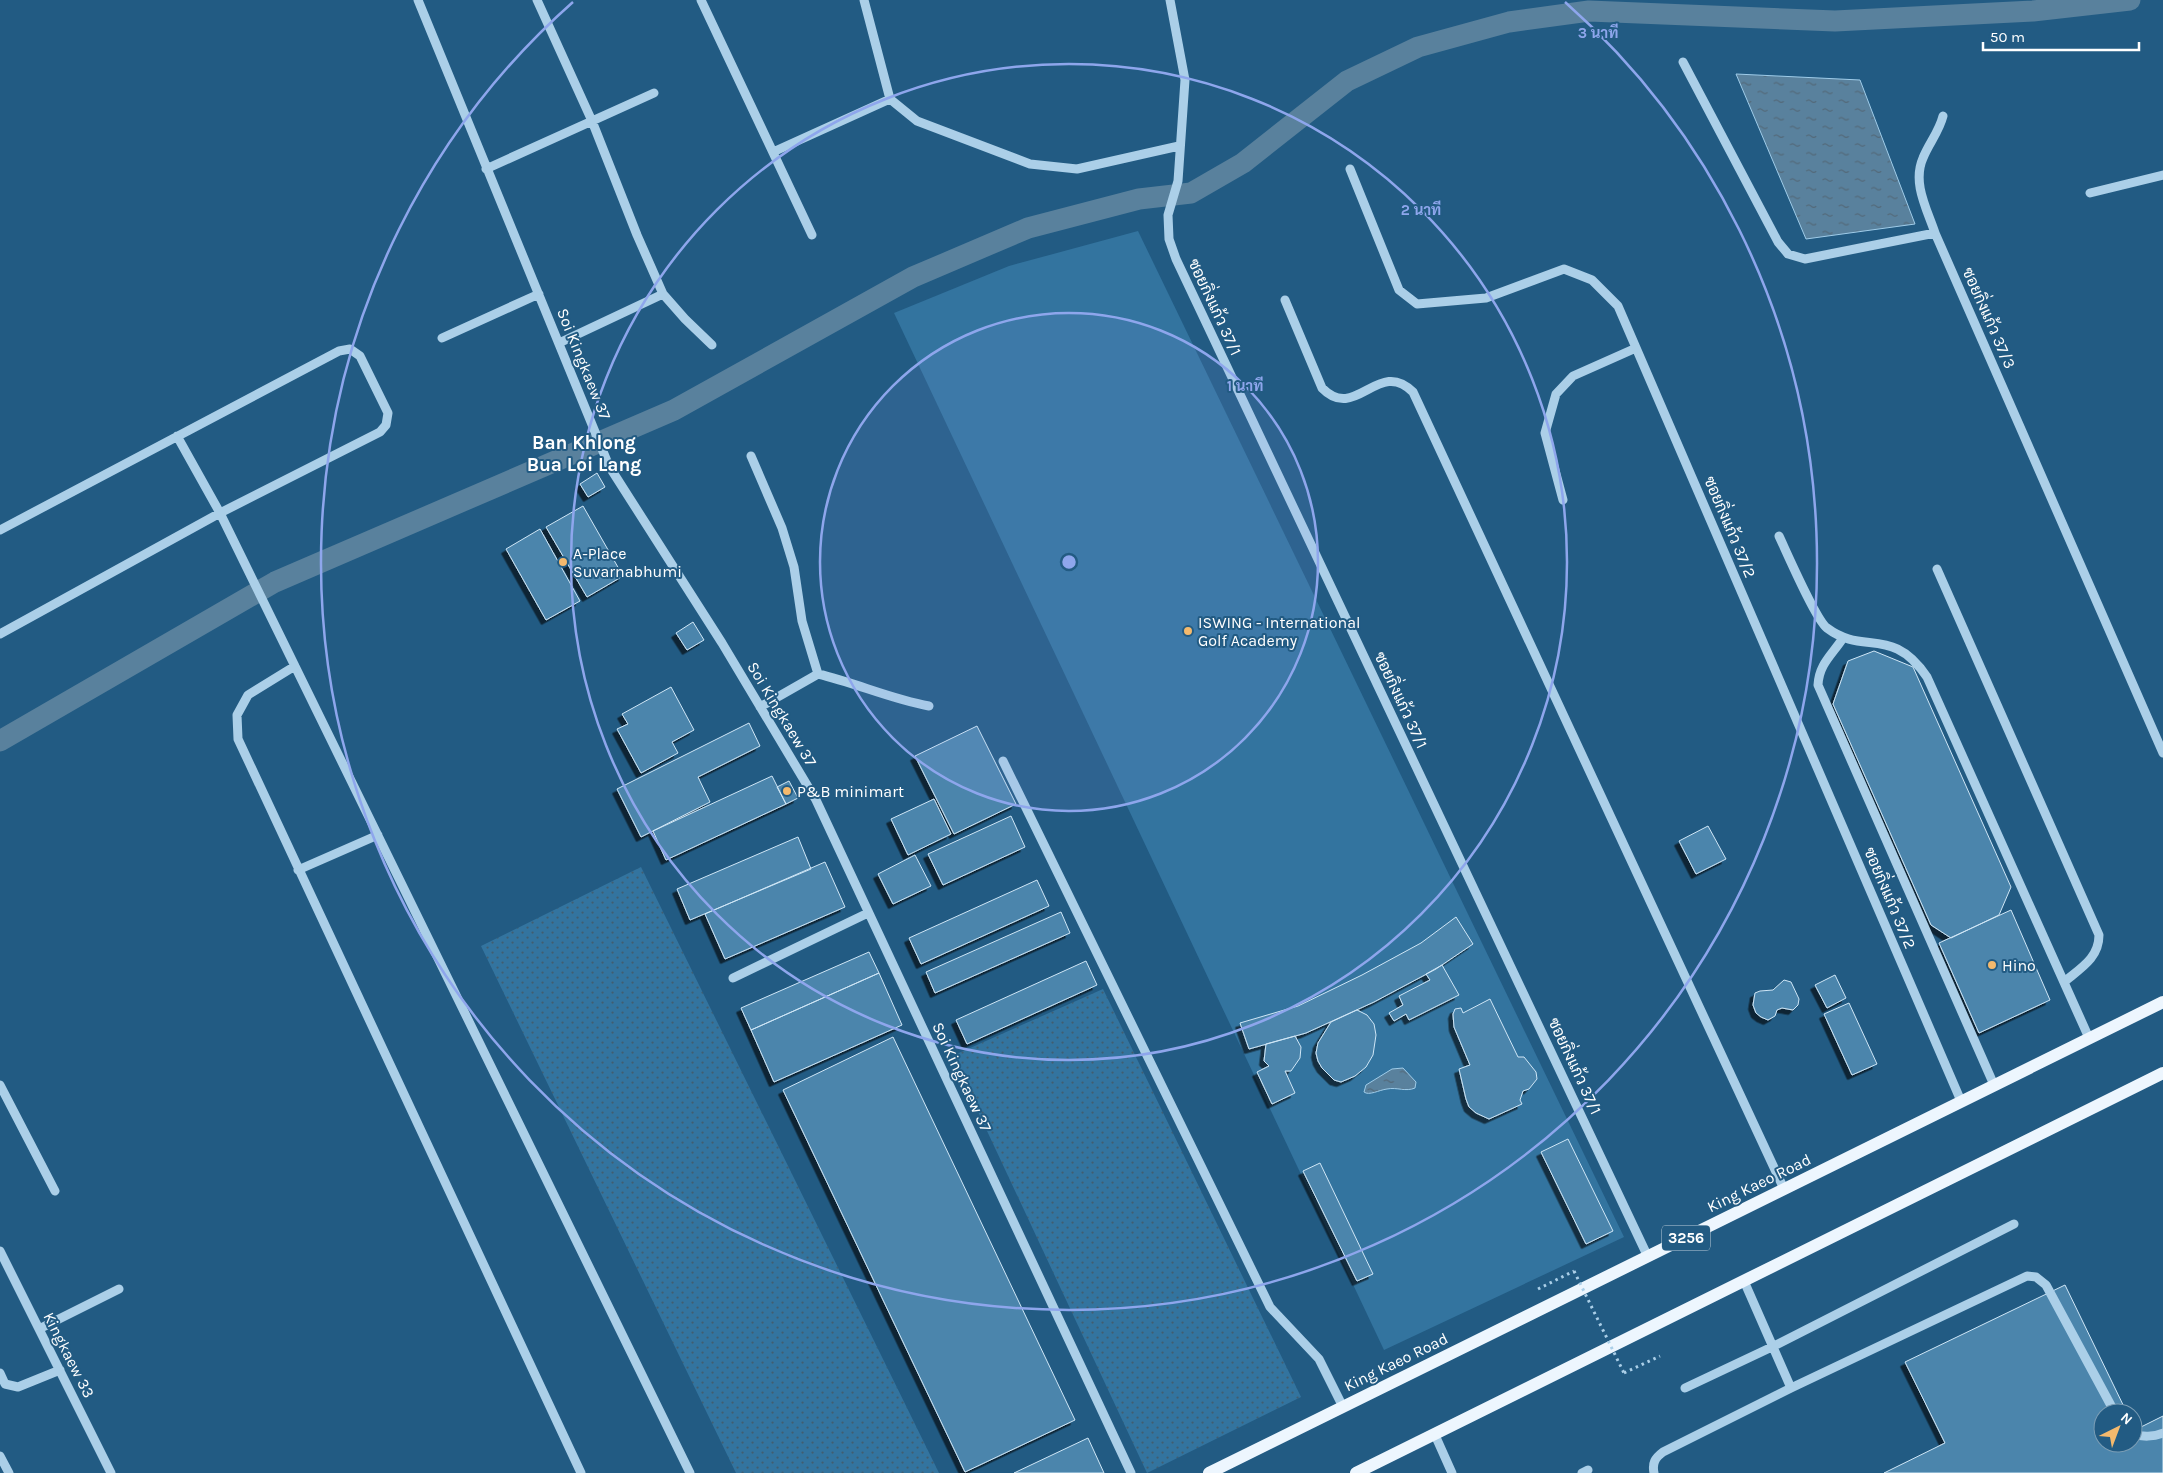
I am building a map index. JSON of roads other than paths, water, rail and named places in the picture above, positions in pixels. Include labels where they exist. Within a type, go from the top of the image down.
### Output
[{"type":"main road","name":"King Kaeo Road","points":[[1209,1473],[2163,1002]]},
{"type":"main road","points":[[1356,1473],[2163,1073]]},
{"type":"street","name":"Soi Kingkaew 37","points":[[418,0],[609,466],[722,643],[816,800],[1131,1473]]},
{"type":"street","points":[[537,0],[592,121],[637,235],[663,294],[712,345]]},
{"type":"street","points":[[701,0],[812,235]]},
{"type":"street","points":[[864,0],[890,99],[917,121],[1030,164],[1077,169],[1179,146]]},
{"type":"street","name":"ซอยกิ่งแก้ว 37/1","points":[[1170,0],[1185,80],[1178,181],[1168,214],[1169,239],[1176,259],[1648,1257]]},
{"type":"street","points":[[1683,62],[1778,242],[1788,254],[1805,259],[1935,233]]},
{"type":"street","points":[[486,169],[654,93]]},
{"type":"street","points":[[774,152],[890,99]]},
{"type":"street","name":"ซอยกิ่งแก้ว 37/3","points":[[1943,116],[1936,138],[1923,157],[1918,183],[1935,233],[2163,753]]},
{"type":"street","name":"ซอยกิ่งแก้ว 37/2","points":[[1350,169],[1399,290],[1417,304],[1486,298],[1564,269],[1592,280],[1618,306],[1961,1102]]},
{"type":"street","points":[[2090,192],[2163,174]]},
{"type":"street","points":[[442,338],[539,294]]},
{"type":"street","points":[[559,343],[663,294]]},
{"type":"street","points":[[1285,300],[1322,388],[1330,397],[1342,400],[1390,380],[1404,383],[1413,392],[1784,1189]]},
{"type":"street","points":[[1563,500],[1545,433],[1556,394],[1573,376],[1636,348]]},
{"type":"street","points":[[0,530],[339,351],[350,349],[360,356],[388,413],[386,425],[380,432],[220,513],[0,634]]},
{"type":"street","points":[[178,436],[220,513],[690,1473]]},
{"type":"street","points":[[752,456],[782,528],[794,567],[802,621],[818,674]]},
{"type":"street","points":[[1779,536],[1825,627],[1843,638],[1884,643],[1906,652],[1917,662],[1927,676],[2089,1038]]},
{"type":"street","points":[[1937,569],[2099,935],[2099,947],[2088,962],[2064,982]]},
{"type":"street","points":[[1843,638],[1824,662],[1818,673],[1818,685],[1994,1085]]},
{"type":"street","points":[[295,666],[248,695],[237,715],[238,739],[580,1473]]},
{"type":"street","points":[[760,707],[818,674],[848,681],[898,700],[929,706]]},
{"type":"street","points":[[1004,761],[1270,1307],[1319,1359],[1343,1407]]},
{"type":"street","points":[[298,870],[378,835]]},
{"type":"street","points":[[733,978],[868,913]]},
{"type":"street","points":[[0,1085],[55,1191]]},
{"type":"street","points":[[1685,1388],[1774,1346],[2014,1224]]},
{"type":"street","name":"Kingkaew 33","points":[[0,1251],[111,1473]]},
{"type":"street","points":[[1654,1473],[1652,1466],[1656,1458],[1663,1452],[1791,1388],[2027,1276],[2036,1277],[2046,1285],[2110,1403]]},
{"type":"street","points":[[1744,1281],[1791,1388]]},
{"type":"street","points":[[39,1329],[119,1289]]},
{"type":"street","points":[[0,1373],[5,1384],[18,1386],[60,1370]]},
{"type":"street","points":[[2143,1436],[2163,1433]]},
{"type":"street","points":[[1435,1435],[1452,1473]]},
{"type":"street","points":[[0,1456],[9,1473]]},
{"type":"water","points":[[1736,74],[1860,80],[1915,224],[1806,239]]},
{"type":"water","points":[[1403,1068],[1416,1082],[1415,1088],[1364,1092],[1366,1085],[1392,1069]]},
{"type":"waterway","points":[[0,741],[275,582],[674,410],[913,277],[1028,228],[1139,199],[1191,193],[1243,163],[1347,81],[1418,47],[1509,22],[1589,11],[1835,21],[2033,11],[2130,0]]},
{"type":"place","name":"A-Place Suvarnabhumi","points":[[563,562]]},
{"type":"place","name":"ISWING - International Golf Academy","points":[[1188,631]]},
{"type":"place","name":"P&B minimart","points":[[787,791]]},
{"type":"place","name":"Hino","points":[[1992,965]]},
{"type":"district","name":"Ban Khlong Bua Loi Lang","points":[[584,454]]}]
